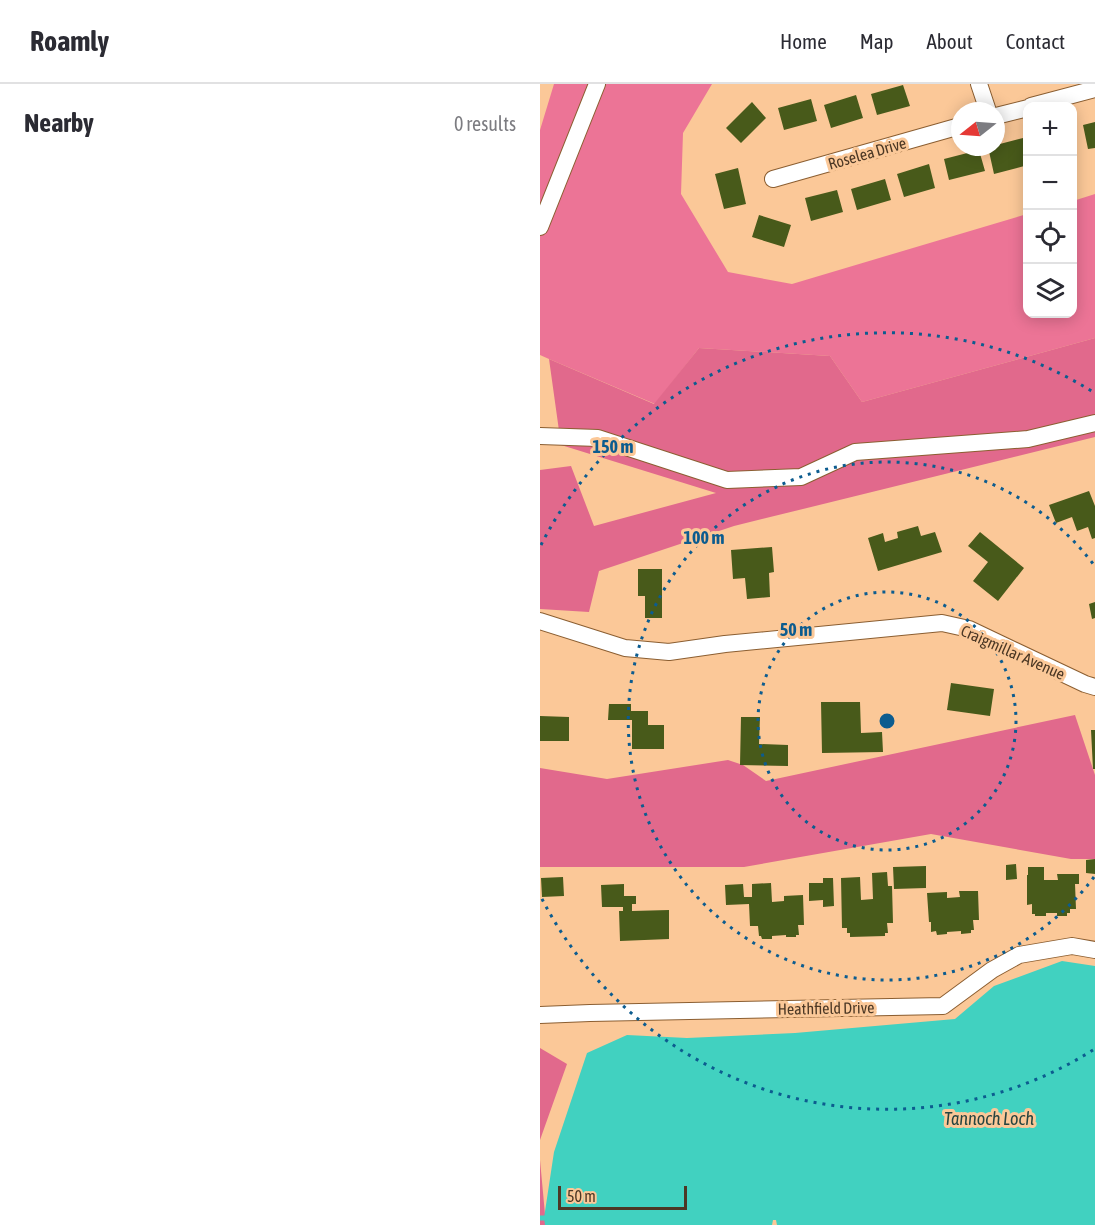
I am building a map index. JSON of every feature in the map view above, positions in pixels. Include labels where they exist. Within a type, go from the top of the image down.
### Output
[{"type":"street","points":[[540,227],[597,84]]},
{"type":"street","points":[[979,84],[985,102]]},
{"type":"street","points":[[1047,102],[1095,89]]},
{"type":"street","points":[[1005,114],[1023,109]]},
{"type":"street","name":"Roselea Drive","points":[[773,179],[951,129]]},
{"type":"street","points":[[540,436],[598,438],[727,480],[801,477],[855,452],[1028,439],[1095,423]]},
{"type":"street","name":"Craigmillar Avenue","points":[[540,621],[625,648],[669,652],[725,644],[942,623],[969,629],[1095,687]]},
{"type":"street","name":"Heathfield Drive","points":[[540,1015],[943,1006],[992,970],[1019,955],[1072,946],[1095,950]]},
{"type":"shaded area","points":[[554,84],[712,84],[683,133],[681,194],[728,272],[792,284],[1023,215],[1023,318],[1077,318],[1077,200],[1095,194],[1095,338],[862,402],[830,356],[699,348],[655,404],[540,355],[540,130]]},
{"type":"shaded area","points":[[1095,338],[1095,437],[734,526],[599,571],[589,612],[540,609],[540,470],[571,466],[594,526],[716,493],[561,445],[549,359],[654,404],[699,348],[830,356],[862,402]]},
{"type":"shaded area","points":[[1075,715],[1095,775],[1095,859],[1071,859],[931,834],[744,867],[540,867],[540,768],[607,779],[728,760],[743,765],[766,781]]},
{"type":"shaded area","points":[[540,1048],[567,1064],[540,1140]]},
{"type":"shaded area","points":[[540,1160],[546,1225],[540,1225]]},
{"type":"water","name":"Tannoch Loch","points":[[1062,961],[1095,966],[1095,1225],[777,1225],[776,1220],[773,1220],[772,1225],[545,1225],[544,1218],[554,1152],[587,1053],[627,1035],[687,1038],[795,1033],[955,1019],[994,986]]},
{"type":"building","points":[[903,85],[910,106],[877,115],[871,94]]},
{"type":"building","points":[[856,95],[863,118],[831,128],[824,105]]},
{"type":"building","points":[[811,99],[817,121],[784,130],[778,108]]},
{"type":"building","points":[[752,102],[766,118],[741,143],[726,128]]},
{"type":"building","points":[[1095,122],[1095,148],[1088,149],[1083,125]]},
{"type":"building","points":[[1023,138],[1023,166],[994,174],[990,156],[1005,156],[1005,143]]},
{"type":"building","points":[[956,156],[981,156],[985,171],[949,180],[944,159]]},
{"type":"building","points":[[929,164],[935,188],[904,197],[897,174]]},
{"type":"building","points":[[738,168],[746,204],[724,209],[715,174]]},
{"type":"building","points":[[885,179],[891,200],[857,210],[851,189]]},
{"type":"building","points":[[837,190],[843,212],[811,221],[805,198]]},
{"type":"building","points":[[759,215],[791,225],[784,247],[752,237]]},
{"type":"building","points":[[1089,491],[1095,506],[1095,538],[1092,539],[1088,527],[1077,531],[1072,517],[1056,523],[1049,505]]},
{"type":"building","points":[[918,526],[921,536],[935,532],[942,552],[878,571],[868,538],[883,533],[885,542],[898,538],[897,532]]},
{"type":"building","points":[[980,532],[1024,568],[998,601],[973,581],[988,562],[968,546]]},
{"type":"building","points":[[772,547],[774,572],[769,573],[770,597],[747,599],[745,578],[733,579],[731,550]]},
{"type":"building","points":[[638,569],[662,569],[662,618],[645,618],[645,596],[638,596]]},
{"type":"building","points":[[1095,602],[1095,618],[1092,619],[1089,604]]},
{"type":"building","points":[[951,683],[994,689],[990,716],[947,710]]},
{"type":"building","points":[[821,702],[860,702],[861,733],[882,732],[883,752],[822,753]]},
{"type":"building","points":[[609,704],[631,704],[631,711],[648,711],[648,725],[664,725],[664,749],[632,749],[632,720],[608,720]]},
{"type":"building","points":[[540,716],[569,717],[569,741],[540,741]]},
{"type":"building","points":[[741,717],[760,717],[759,744],[788,745],[788,766],[740,765]]},
{"type":"building","points":[[1091,730],[1095,730],[1095,769],[1093,769]]},
{"type":"building","points":[[1095,859],[1095,874],[1086,873],[1086,860]]},
{"type":"building","points":[[1016,864],[1017,879],[1006,880],[1006,865]]},
{"type":"building","points":[[926,866],[926,888],[894,889],[893,867]]},
{"type":"building","points":[[1028,867],[1044,867],[1044,880],[1058,880],[1057,874],[1079,874],[1079,884],[1075,884],[1076,909],[1070,909],[1067,916],[1057,916],[1057,913],[1046,913],[1046,916],[1032,914],[1032,904],[1027,905]]},
{"type":"building","points":[[887,872],[888,886],[892,886],[893,923],[887,923],[888,933],[885,933],[885,936],[850,937],[847,928],[842,928],[841,878],[860,877],[861,900],[873,899],[872,873]]},
{"type":"building","points":[[563,877],[564,896],[542,897],[541,878]]},
{"type":"building","points":[[823,878],[833,878],[834,906],[823,907],[823,900],[809,901],[809,883],[823,883]]},
{"type":"building","points":[[771,883],[772,902],[784,901],[784,896],[803,895],[804,925],[798,925],[799,935],[796,937],[786,937],[786,935],[762,939],[759,936],[758,926],[750,926],[749,904],[726,905],[725,885],[743,884],[744,897],[752,897],[752,884]]},
{"type":"building","points":[[624,884],[624,896],[636,896],[636,904],[632,904],[632,911],[669,910],[669,939],[620,941],[619,911],[623,911],[623,907],[602,907],[601,885]]},
{"type":"building","points":[[959,891],[978,891],[979,920],[973,920],[974,930],[971,930],[971,933],[961,934],[961,931],[937,935],[936,931],[931,932],[927,893],[947,892],[947,898],[960,897]]}]
